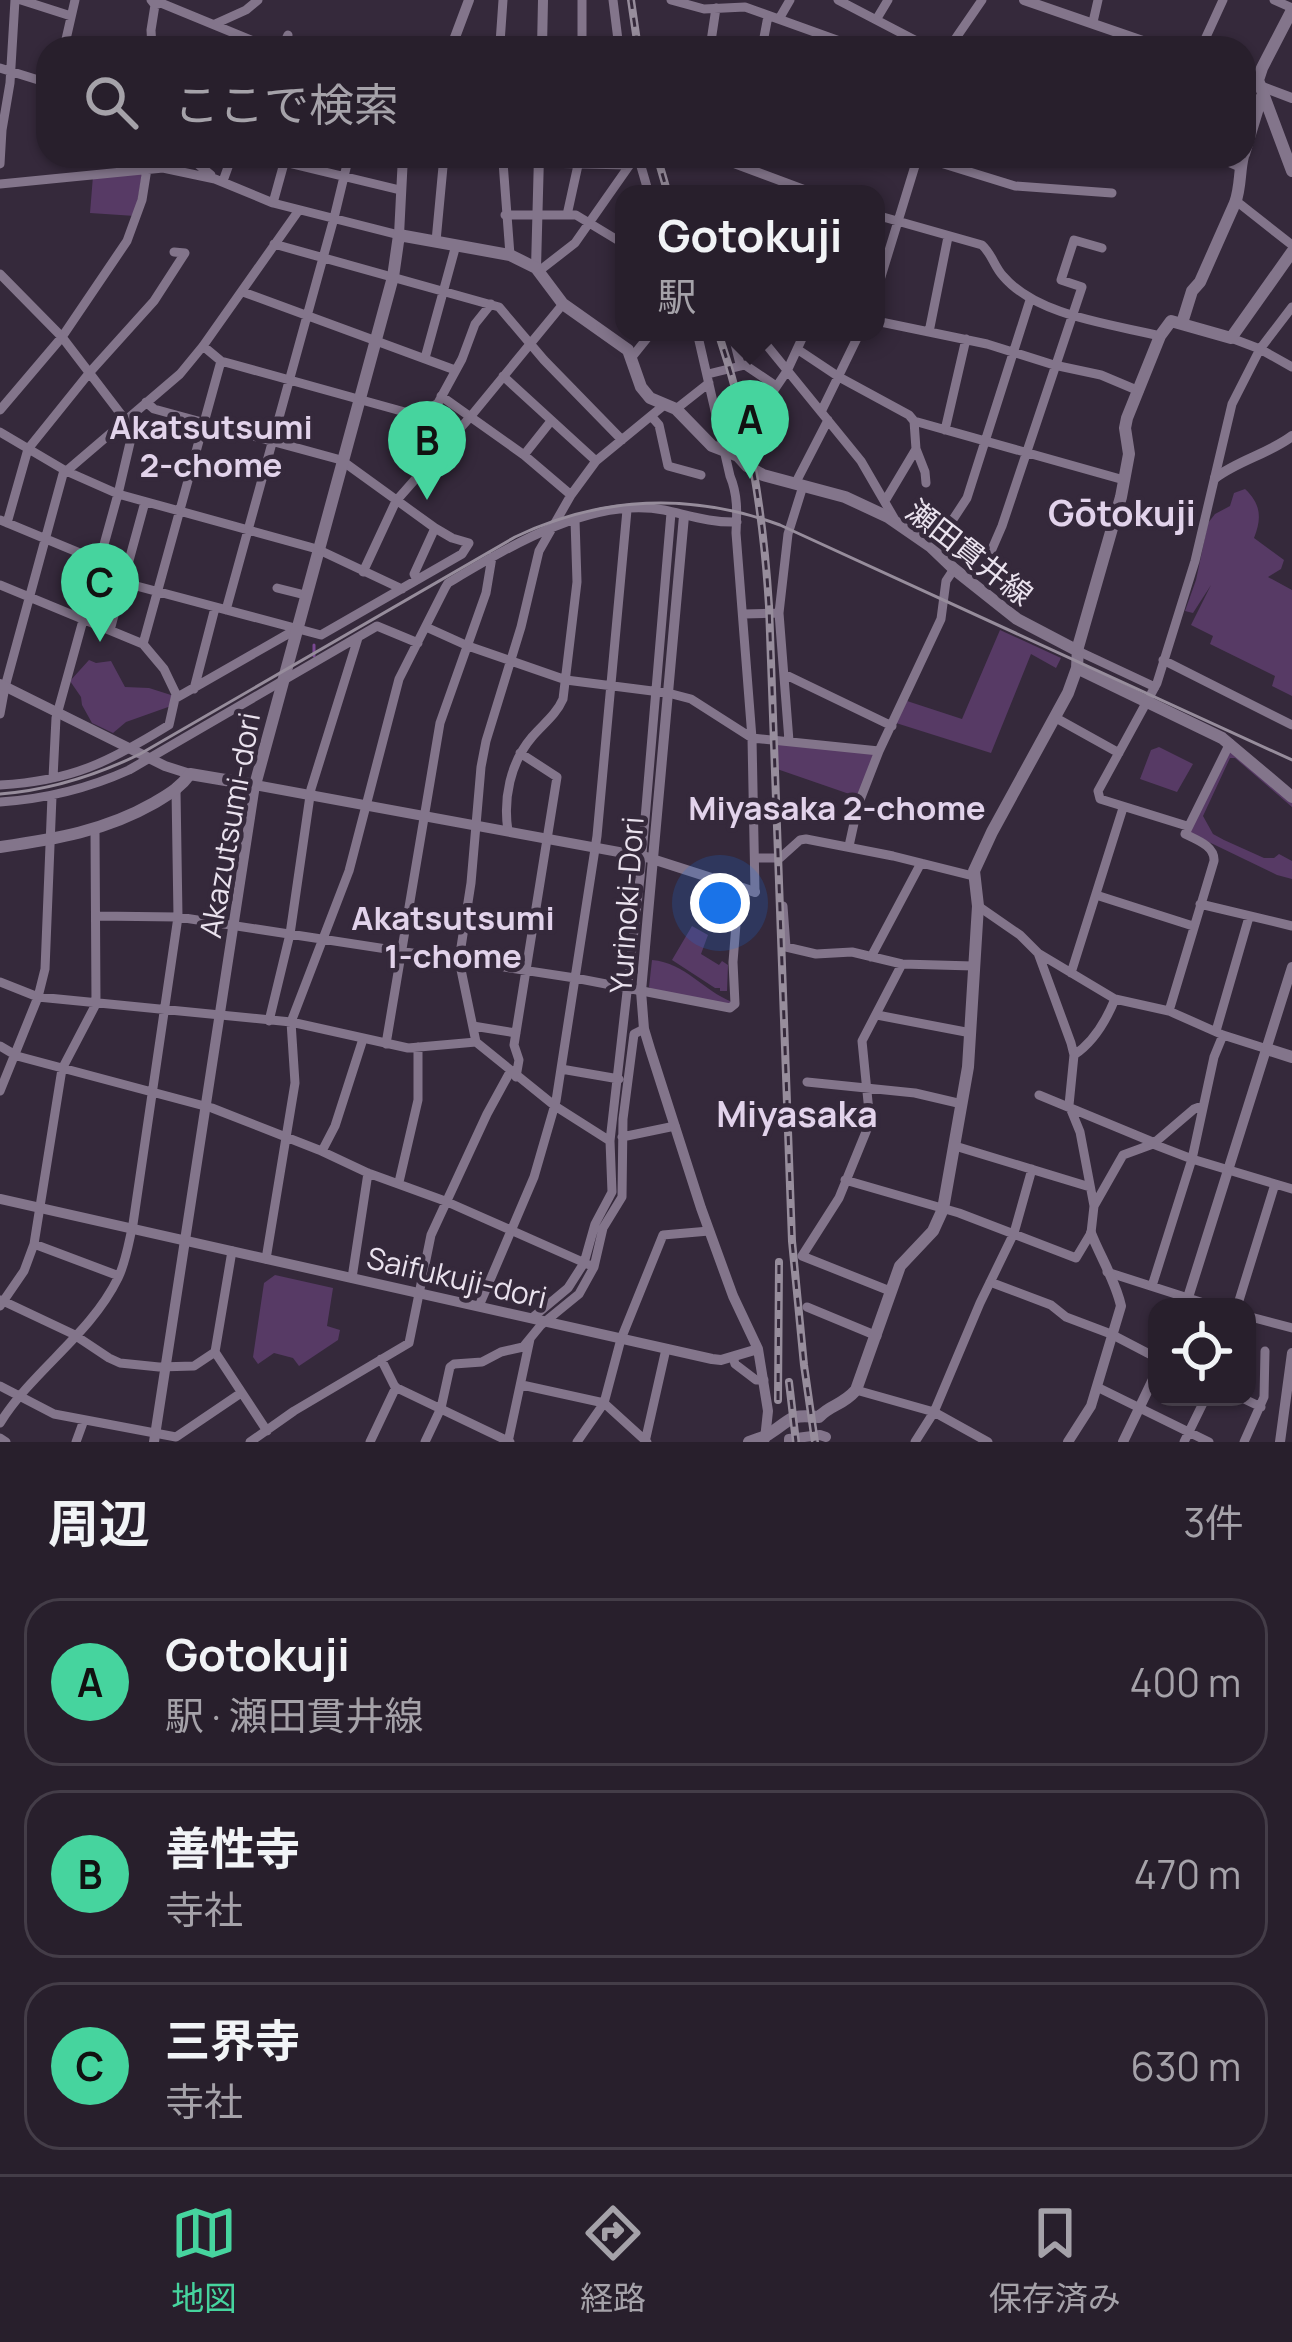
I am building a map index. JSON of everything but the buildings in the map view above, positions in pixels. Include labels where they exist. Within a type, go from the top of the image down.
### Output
[{"type":"main road","points":[[1256,107],[1262,68],[1292,9]]},
{"type":"main road","points":[[1260,91],[1292,171]]},
{"type":"main road","points":[[1182,323],[1192,291],[1240,197],[1242,168]]},
{"type":"main road","points":[[399,235],[510,254],[538,269],[562,304],[615,341]]},
{"type":"main road","name":"Akazutsumi-dori","points":[[255,785],[393,277],[399,235]]},
{"type":"main road","points":[[749,1442],[765,1440],[784,1420],[800,1415],[819,1417],[856,1390],[900,1266],[933,1231],[943,1209],[970,1033],[978,906],[973,876],[1077,668],[1124,480],[1129,454],[1125,428],[1160,336],[1171,321],[1231,338],[1292,248]]},
{"type":"main road","points":[[615,341],[628,350],[650,398],[670,408],[712,446],[732,455]]},
{"type":"main road","name":"瀬田貫井線","points":[[732,455],[763,476],[852,499],[897,523],[1017,619],[1078,651]]},
{"type":"main road","points":[[1077,668],[1230,743],[1292,797]]},
{"type":"main road","points":[[0,847],[95,830],[176,790],[190,773],[255,785]]},
{"type":"main road","points":[[1267,1048],[1292,1057]]},
{"type":"street","points":[[0,164],[4,70],[18,0],[71,16]]},
{"type":"street","points":[[67,36],[75,0]]},
{"type":"street","points":[[215,24],[258,0]]},
{"type":"street","points":[[456,36],[469,0]]},
{"type":"street","points":[[501,36],[503,0]]},
{"type":"street","points":[[542,36],[543,0]]},
{"type":"street","points":[[582,0],[582,36]]},
{"type":"street","points":[[613,0],[618,36]]},
{"type":"street","points":[[671,0],[704,9],[731,3],[825,36]]},
{"type":"street","points":[[766,36],[773,18],[790,0]]},
{"type":"street","points":[[838,0],[907,36]]},
{"type":"street","points":[[876,20],[888,0]]},
{"type":"street","points":[[957,36],[982,0]]},
{"type":"street","points":[[1024,0],[1054,4],[1131,36]]},
{"type":"street","points":[[1094,22],[1097,0]]},
{"type":"street","points":[[1206,36],[1223,0]]},
{"type":"street","points":[[1274,0],[1292,9]]},
{"type":"street","points":[[151,36],[157,2],[242,36]]},
{"type":"street","points":[[712,36],[716,8]]},
{"type":"street","points":[[4,70],[36,79]]},
{"type":"street","points":[[1256,88],[1292,98]]},
{"type":"street","points":[[0,184],[123,168]]},
{"type":"street","points":[[0,410],[62,337],[127,241],[147,168]]},
{"type":"street","points":[[173,168],[214,178],[272,202],[399,235]]},
{"type":"street","points":[[202,168],[214,178]]},
{"type":"street","points":[[214,178],[222,168]]},
{"type":"street","points":[[272,202],[283,168]]},
{"type":"street","points":[[312,168],[400,190]]},
{"type":"street","points":[[194,688],[248,530],[346,168]]},
{"type":"street","name":"Akazutsumi-dori","points":[[399,235],[402,168]]},
{"type":"street","points":[[436,241],[442,168]]},
{"type":"street","points":[[502,168],[510,254]]},
{"type":"street","points":[[538,269],[539,168]]},
{"type":"street","points":[[567,215],[578,168]]},
{"type":"street","points":[[754,168],[785,185]]},
{"type":"street","points":[[885,265],[915,168]]},
{"type":"street","points":[[957,168],[1015,186],[1112,193]]},
{"type":"street","points":[[538,269],[575,243],[615,187]]},
{"type":"street","points":[[1240,197],[1292,248]]},
{"type":"street","points":[[0,714],[3,686],[66,471],[180,374],[299,209]]},
{"type":"street","points":[[505,215],[576,215],[615,238]]},
{"type":"street","points":[[885,218],[988,249],[1001,275],[1030,300],[1160,336]]},
{"type":"street","points":[[929,332],[948,237]]},
{"type":"street","points":[[989,556],[1082,287],[1061,280],[1074,240],[1102,248]]},
{"type":"street","points":[[274,244],[500,307],[622,440]]},
{"type":"street","points":[[425,358],[456,244]]},
{"type":"street","points":[[99,561],[3,521],[28,449],[154,301],[185,253],[174,252]]},
{"type":"street","points":[[0,274],[62,337],[133,430],[57,713],[53,778]]},
{"type":"street","points":[[243,292],[455,370]]},
{"type":"street","points":[[937,552],[967,498],[1030,300]]},
{"type":"street","points":[[203,346],[221,361],[412,414],[431,408],[441,396],[475,324],[491,304]]},
{"type":"street","points":[[363,572],[396,501],[562,304]]},
{"type":"street","points":[[1187,826],[1098,796],[1155,687],[1195,561],[1232,404],[1260,349],[1292,307]]},
{"type":"street","points":[[885,323],[1012,351],[1101,375],[1139,391]]},
{"type":"street","points":[[1231,338],[1292,367]]},
{"type":"street","points":[[945,430],[966,339]]},
{"type":"street","points":[[632,357],[645,341]]},
{"type":"street","points":[[255,785],[647,857],[755,892],[752,738],[732,455],[699,341]]},
{"type":"street","points":[[734,341],[740,364]]},
{"type":"street","points":[[763,341],[861,461],[897,523]]},
{"type":"street","points":[[766,402],[801,341]]},
{"type":"street","points":[[789,741],[779,613],[788,534],[799,485],[856,341]]},
{"type":"street","points":[[797,349],[914,421],[1124,480]]},
{"type":"street","points":[[143,644],[221,361]]},
{"type":"street","points":[[675,1126],[616,1139],[555,1106],[476,1042],[459,960],[486,741],[539,551],[596,461],[708,379],[740,364],[776,386]]},
{"type":"street","points":[[502,376],[596,461]]},
{"type":"street","points":[[441,396],[524,455],[571,496]]},
{"type":"street","points":[[95,574],[321,635],[462,554],[469,543],[435,528],[341,460],[154,409],[146,402]]},
{"type":"street","points":[[652,417],[659,424],[668,466],[701,475]]},
{"type":"street","points":[[914,421],[926,483]]},
{"type":"street","points":[[524,455],[551,422]]},
{"type":"street","points":[[0,432],[66,471],[118,494],[317,549],[402,590]]},
{"type":"street","points":[[1215,478],[1292,436]]},
{"type":"street","points":[[885,501],[916,449]]},
{"type":"street","points":[[110,630],[146,502]]},
{"type":"street","points":[[266,1258],[295,1083],[291,1022],[349,871],[399,679],[448,583],[493,556],[575,520],[627,511],[665,511],[737,522]]},
{"type":"street","points":[[479,1306],[534,1177],[555,1106],[596,847],[627,511]]},
{"type":"street","name":"Yurinoki-Dori","points":[[678,515],[635,990],[709,1231],[758,1349]]},
{"type":"street","points":[[508,831],[504,808],[520,753],[558,710],[566,680],[577,582],[575,520]]},
{"type":"street","points":[[417,580],[414,574],[435,528]]},
{"type":"street","points":[[386,1044],[440,723],[486,592],[493,556]]},
{"type":"street","points":[[849,846],[858,805],[940,620],[946,581],[954,569]]},
{"type":"street","points":[[432,572],[445,588]]},
{"type":"street","points":[[0,585],[143,644],[164,669],[176,698],[169,724],[130,749],[88,769],[0,785]]},
{"type":"street","points":[[277,588],[305,595]]},
{"type":"street","points":[[744,614],[779,613]]},
{"type":"street","points":[[0,802],[52,796],[113,777],[377,626],[418,644]]},
{"type":"street","points":[[425,627],[566,680],[662,692],[702,704],[752,738],[879,751]]},
{"type":"street","points":[[176,698],[296,630]]},
{"type":"street","points":[[268,1021],[290,934],[311,796],[358,638]]},
{"type":"street","points":[[1078,651],[1155,687]]},
{"type":"street","points":[[1163,660],[1292,725]]},
{"type":"street","points":[[784,674],[892,726]]},
{"type":"street","points":[[3,686],[171,769],[190,773]]},
{"type":"street","points":[[1056,718],[1119,754]]},
{"type":"street","points":[[1169,1011],[1215,854],[1185,834],[1230,743]]},
{"type":"street","points":[[250,1442],[409,1343],[431,1235],[519,1060],[514,1045],[557,777],[520,753]]},
{"type":"street","name":"Akazutsumi-dori","points":[[155,1438],[255,785]]},
{"type":"street","points":[[0,1423],[17,1395],[77,1336],[119,1276],[132,1229],[178,917],[176,790]]},
{"type":"street","points":[[0,1091],[45,970],[52,796]]},
{"type":"street","points":[[1071,973],[1123,808]]},
{"type":"street","points":[[95,830],[96,1004],[62,1069],[34,1244],[24,1270],[1,1302],[77,1336],[120,1363],[194,1366],[215,1352]]},
{"type":"street","points":[[755,858],[780,858],[806,839],[973,876]]},
{"type":"street","points":[[871,957],[921,862]]},
{"type":"street","points":[[96,916],[178,917],[575,978],[730,1008],[735,1004],[739,887]]},
{"type":"street","points":[[1096,896],[1193,926]]},
{"type":"street","points":[[1201,904],[1292,926]]},
{"type":"street","points":[[783,906],[786,947],[816,954],[852,952],[902,964],[973,965]]},
{"type":"street","points":[[978,906],[1038,953],[1115,999],[1169,1011],[1267,1048]]},
{"type":"street","points":[[1152,1286],[1192,1159],[1250,917]]},
{"type":"street","points":[[845,1180],[1015,1233],[1076,1258],[1091,1233],[1094,1206],[1080,1132],[1069,1105],[1074,1055],[1038,953]]},
{"type":"street","points":[[890,1291],[802,1256],[839,1198],[870,1122],[862,1041],[902,964]]},
{"type":"street","points":[[1188,1298],[1292,967]]},
{"type":"street","points":[[0,982],[38,997],[291,1022],[386,1044],[418,1047],[476,1042]]},
{"type":"street","points":[[425,1442],[441,1408],[450,1367],[523,1348],[579,1294],[595,1224],[612,1192],[619,1079],[635,990]]},
{"type":"street","points":[[1074,1055],[1102,1026],[1115,999]]},
{"type":"street","points":[[877,1015],[970,1033]]},
{"type":"street","points":[[473,1026],[516,1034]]},
{"type":"street","points":[[616,1139],[634,1034],[644,1029]]},
{"type":"street","points":[[322,1151],[335,1126],[363,1039]]},
{"type":"street","points":[[0,1046],[62,1069],[207,1107],[446,1201],[589,1265]]},
{"type":"street","points":[[399,1182],[418,1100],[418,1047]]},
{"type":"street","points":[[561,1069],[619,1079]]},
{"type":"street","points":[[807,1082],[915,1093],[962,1104]]},
{"type":"street","points":[[1040,1095],[1192,1159],[1292,1189]]},
{"type":"street","points":[[1094,1206],[1118,1160],[1131,1151],[1158,1145],[1194,1108],[1202,1106]]},
{"type":"street","points":[[1158,1145],[1160,1165]]},
{"type":"street","points":[[955,1146],[1090,1187]]},
{"type":"street","points":[[915,1442],[934,1412],[1015,1233],[1032,1169]]},
{"type":"street","points":[[352,1278],[368,1173]]},
{"type":"street","points":[[1240,1298],[1275,1184]]},
{"type":"street","name":"Saifukuji-dori","points":[[0,1199],[721,1360],[758,1349]]},
{"type":"street","points":[[577,1442],[604,1403],[621,1339],[663,1235],[709,1231]]},
{"type":"street","points":[[1068,1442],[1091,1406],[1121,1306],[1091,1233]]},
{"type":"street","points":[[34,1244],[119,1276]]},
{"type":"street","points":[[232,1251],[215,1352],[267,1431]]},
{"type":"street","points":[[532,1318],[589,1265]]},
{"type":"street","points":[[1106,1272],[1176,1298]]},
{"type":"street","points":[[990,1282],[1051,1305],[1066,1317],[1148,1353]]},
{"type":"street","points":[[807,1306],[877,1336]]},
{"type":"street","points":[[1256,1318],[1292,1328]]},
{"type":"street","points":[[381,1359],[396,1387],[509,1442],[530,1340]]},
{"type":"street","points":[[646,1442],[666,1349]]},
{"type":"street","points":[[758,1349],[768,1420],[765,1440]]},
{"type":"street","points":[[1244,1442],[1264,1396],[1265,1351]]},
{"type":"street","points":[[733,1358],[755,1380],[764,1380]]},
{"type":"street","points":[[1280,1442],[1287,1420],[1291,1361]]},
{"type":"street","points":[[522,1385],[604,1403],[646,1442]]},
{"type":"street","points":[[0,1386],[54,1414],[155,1438],[176,1437],[241,1393]]},
{"type":"street","points":[[370,1442],[396,1387]]},
{"type":"street","points":[[1097,1388],[1187,1437],[1209,1442]]},
{"type":"street","points":[[856,1390],[934,1412],[988,1442]]},
{"type":"street","points":[[1123,1442],[1148,1390]]},
{"type":"street","points":[[1256,1405],[1261,1407]]},
{"type":"street","points":[[1187,1437],[1202,1406]]},
{"type":"street","points":[[819,1417],[826,1440]]},
{"type":"street","points":[[76,1442],[83,1420]]},
{"type":"street","points":[[789,1442],[820,1435],[826,1440]]},
{"type":"shaded area","points":[[142,174],[135,216],[90,213],[93,176]]},
{"type":"shaded area","name":"Gōtokuji","points":[[1245,489],[1258,512],[1254,538],[1284,560],[1281,569],[1268,577],[1292,590],[1292,696],[1272,686],[1275,676],[1210,644],[1213,636],[1191,625],[1211,585],[1193,613],[1185,611],[1208,523],[1230,506],[1234,493]]},
{"type":"shaded area","points":[[1000,630],[1061,658],[1056,668],[1031,654],[991,753],[896,723],[907,701],[962,719]]},
{"type":"shaded area","points":[[89,660],[111,661],[125,687],[171,695],[171,706],[126,722],[113,733],[92,723],[70,681]]},
{"type":"shaded area","points":[[777,743],[875,756],[858,797],[777,769]]},
{"type":"shaded area","points":[[1159,747],[1193,764],[1177,792],[1140,779],[1151,750]]},
{"type":"shaded area","points":[[1230,748],[1292,799],[1292,807],[1230,758],[1203,816],[1213,834],[1224,840],[1264,858],[1279,854],[1292,861],[1292,879],[1188,832]]},
{"type":"shaded area","points":[[692,926],[708,935],[701,954],[728,965],[727,991],[672,960]]},
{"type":"shaded area","points":[[652,960],[675,966],[732,1002],[728,1006],[652,990]]},
{"type":"shaded area","points":[[275,1275],[333,1288],[327,1326],[340,1330],[338,1340],[299,1366],[293,1358],[274,1353],[258,1364],[253,1357],[264,1283]]},
{"type":"waterway","points":[[314,645],[314,656]]},
{"type":"tram line","points":[[0,794],[72,781],[140,754],[515,537],[580,513],[646,503],[713,507],[780,525],[1292,760]]},
{"type":"railway","points":[[631,0],[636,36]]},
{"type":"railway","points":[[660,168],[665,185]]},
{"type":"railway","points":[[721,341],[746,434],[766,570],[792,1241],[815,1442]]},
{"type":"railway","points":[[778,1400],[779,1262]]},
{"type":"railway","points":[[789,1382],[796,1442]]},
{"type":"place","name":"Gotokuji","points":[[750,479]]},
{"type":"place","name":"善性寺","points":[[427,500]]},
{"type":"place","name":"三界寺","points":[[100,642]]},
{"type":"district","name":"Akatsutsumi 2-chome","points":[[211,445]]},
{"type":"district","name":"Gōtokuji","points":[[1122,512]]},
{"type":"district","name":"Miyasaka 2-chome","points":[[837,807]]},
{"type":"district","name":"Akatsutsumi 1-chome","points":[[453,936]]},
{"type":"district","name":"Miyasaka","points":[[797,1113]]}]
